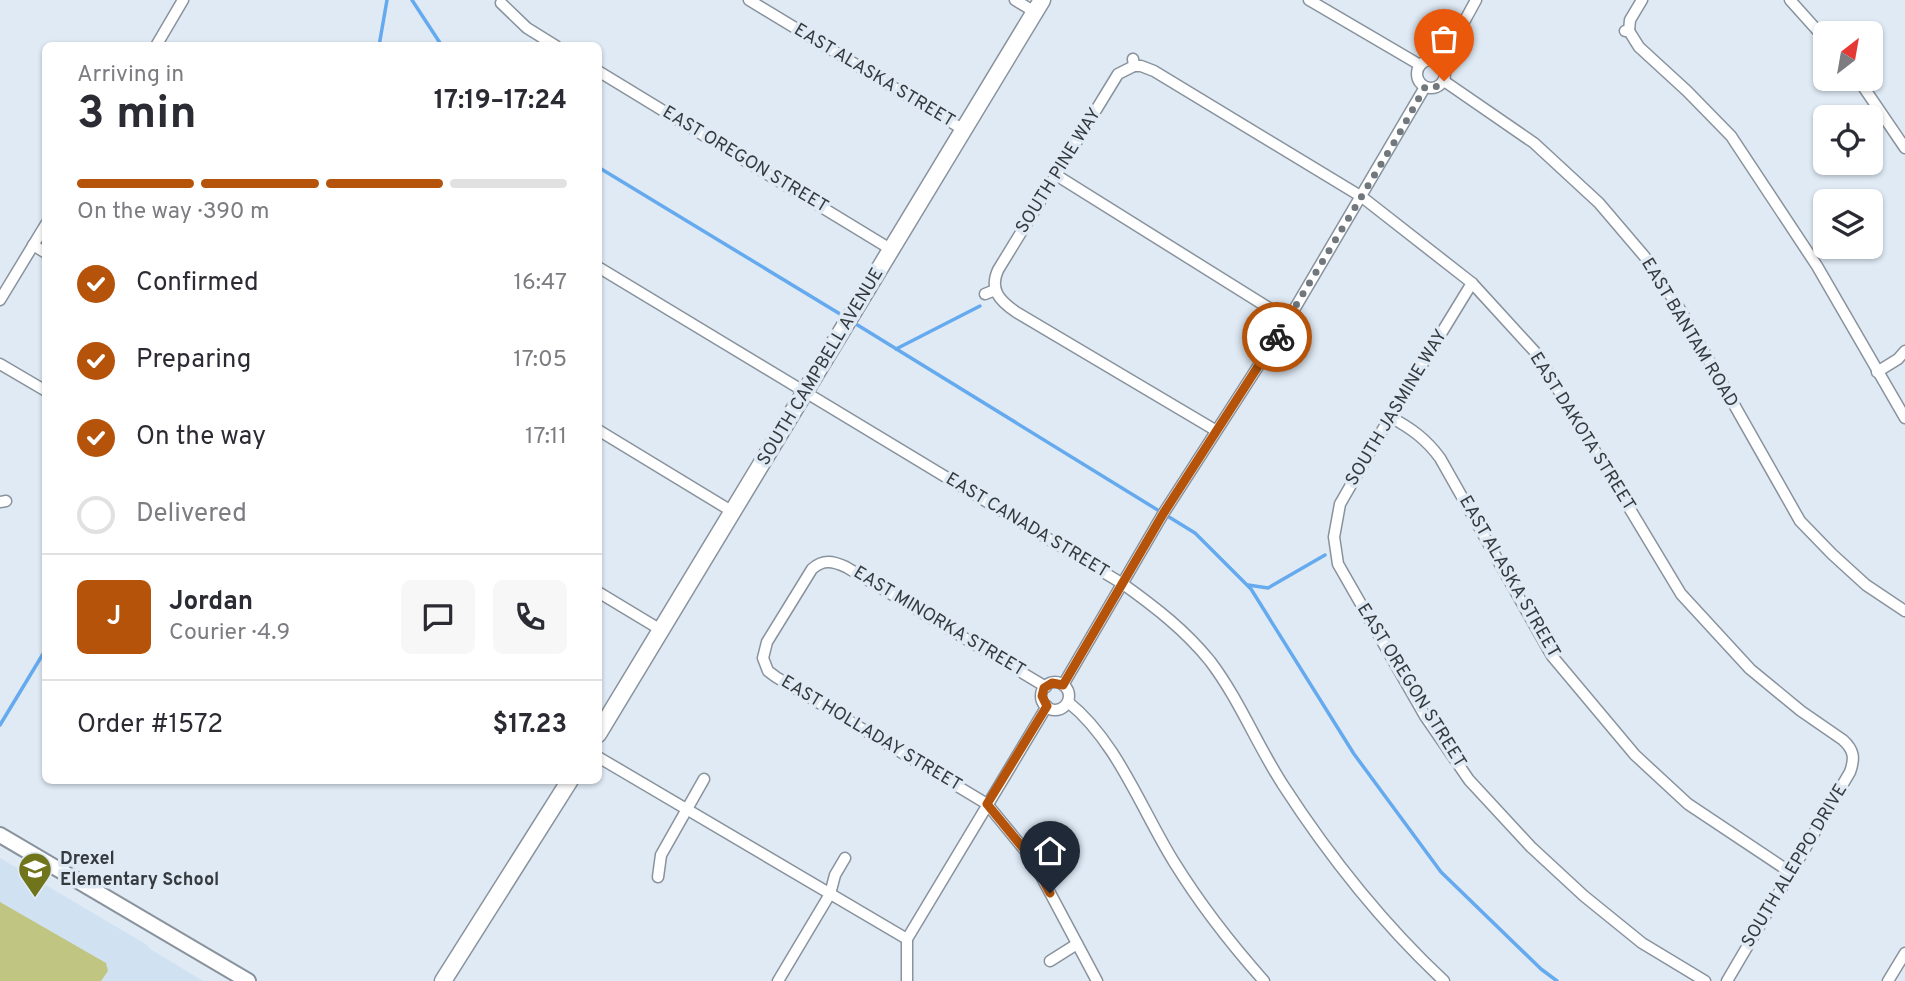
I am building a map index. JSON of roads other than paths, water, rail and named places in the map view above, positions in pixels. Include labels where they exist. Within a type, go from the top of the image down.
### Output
[{"type":"main road","name":"SOUTH CAMPBELL AVENUE","points":[[602,728],[1039,6]]},
{"type":"main road","points":[[443,981],[567,784]]},
{"type":"street","points":[[162,42],[183,0]]},
{"type":"street","name":"EAST ALASKA STREET","points":[[748,0],[964,130]]},
{"type":"street","points":[[1015,0],[1039,6]]},
{"type":"street","points":[[1309,0],[1420,65]]},
{"type":"street","points":[[1441,64],[1476,0]]},
{"type":"street","points":[[1642,0],[1627,31],[1639,47],[1731,136],[1817,266],[1905,418]]},
{"type":"street","points":[[1790,0],[1813,26]]},
{"type":"street","points":[[501,4],[527,28],[550,42]]},
{"type":"street","points":[[1433,60],[1441,64],[1446,72],[1444,81],[1434,88],[1425,87],[1418,77],[1420,65],[1433,60]]},
{"type":"street","name":"SOUTH PINE WAY","points":[[1133,62],[1118,74],[1056,175],[998,270],[992,292],[1016,312],[1215,430]]},
{"type":"street","name":"EAST DAKOTA STREET","points":[[1133,62],[1154,71],[1362,197],[1472,283],[1536,353],[1681,594],[1750,669],[1791,704],[1855,751]]},
{"type":"street","name":"EAST OREGON STREET","points":[[602,73],[892,250]]},
{"type":"street","name":"EAST BANTAM ROAD","points":[[1444,81],[1534,143],[1599,203],[1645,257],[1681,311],[1800,521],[1866,585],[1905,611]]},
{"type":"street","points":[[1063,685],[1163,514],[1288,320],[1425,87]]},
{"type":"street","points":[[1866,91],[1905,148]]},
{"type":"street","points":[[1056,175],[1288,320]]},
{"type":"street","points":[[0,300],[42,230]]},
{"type":"street","points":[[33,245],[42,251]]},
{"type":"street","name":"EAST CANADA STREET","points":[[602,269],[1123,584],[1171,620],[1210,662],[1235,700],[1281,782],[1318,836],[1393,930],[1444,981]]},
{"type":"street","name":"SOUTH JASMINE WAY","points":[[1334,537],[1340,504],[1390,416],[1472,283]]},
{"type":"street","points":[[1877,372],[1898,359],[1905,351]]},
{"type":"street","points":[[0,364],[42,389]]},
{"type":"street","name":"EAST ALASKA STREET","points":[[1390,416],[1415,431],[1440,458],[1552,656],[1635,755],[1688,804],[1790,872]]},
{"type":"street","points":[[602,432],[733,512]]},
{"type":"street","name":"EAST OREGON STREET","points":[[1334,537],[1338,564],[1354,594],[1425,716],[1469,780],[1531,847],[1584,896],[1642,943],[1705,981]]},
{"type":"street","name":"EAST MINORKA STREET","points":[[763,658],[767,642],[812,569],[819,563],[830,561],[846,566],[1046,687]]},
{"type":"street","points":[[602,594],[662,630]]},
{"type":"street","name":"EAST HOLLADAY STREET","points":[[763,658],[768,671],[776,677],[987,804],[1032,859],[1097,981]]},
{"type":"street","points":[[1056,682],[1063,685],[1069,693],[1068,702],[1057,710],[1047,706],[1042,696],[1046,687],[1056,682]]},
{"type":"street","points":[[1068,702],[1094,727],[1113,753],[1175,864],[1236,949],[1264,981]]},
{"type":"street","points":[[907,981],[907,939],[1047,706]]},
{"type":"street","name":"SOUTH ALEPPO DRIVE","points":[[1727,981],[1850,772],[1855,751]]},
{"type":"street","points":[[602,759],[907,939]]},
{"type":"street","points":[[658,877],[661,855],[704,779]]},
{"type":"street","points":[[0,835],[248,981]]},
{"type":"street","points":[[778,981],[830,894],[835,875],[845,859]]},
{"type":"street","points":[[1050,961],[1077,944]]},
{"type":"street","points":[[1888,981],[1905,953]]},
{"type":"waterway","points":[[380,42],[387,0]]},
{"type":"waterway","points":[[412,0],[439,42]]},
{"type":"waterway","points":[[602,169],[845,317]]},
{"type":"waterway","points":[[896,349],[980,306]]},
{"type":"waterway","points":[[851,321],[1195,533],[1251,589],[1354,754],[1441,872],[1541,969],[1557,981]]},
{"type":"waterway","points":[[1248,585],[1268,588],[1325,555]]},
{"type":"waterway","points":[[0,725],[42,656]]},
{"type":"place","name":"Drexel Elementary School","points":[[35,899]]}]
